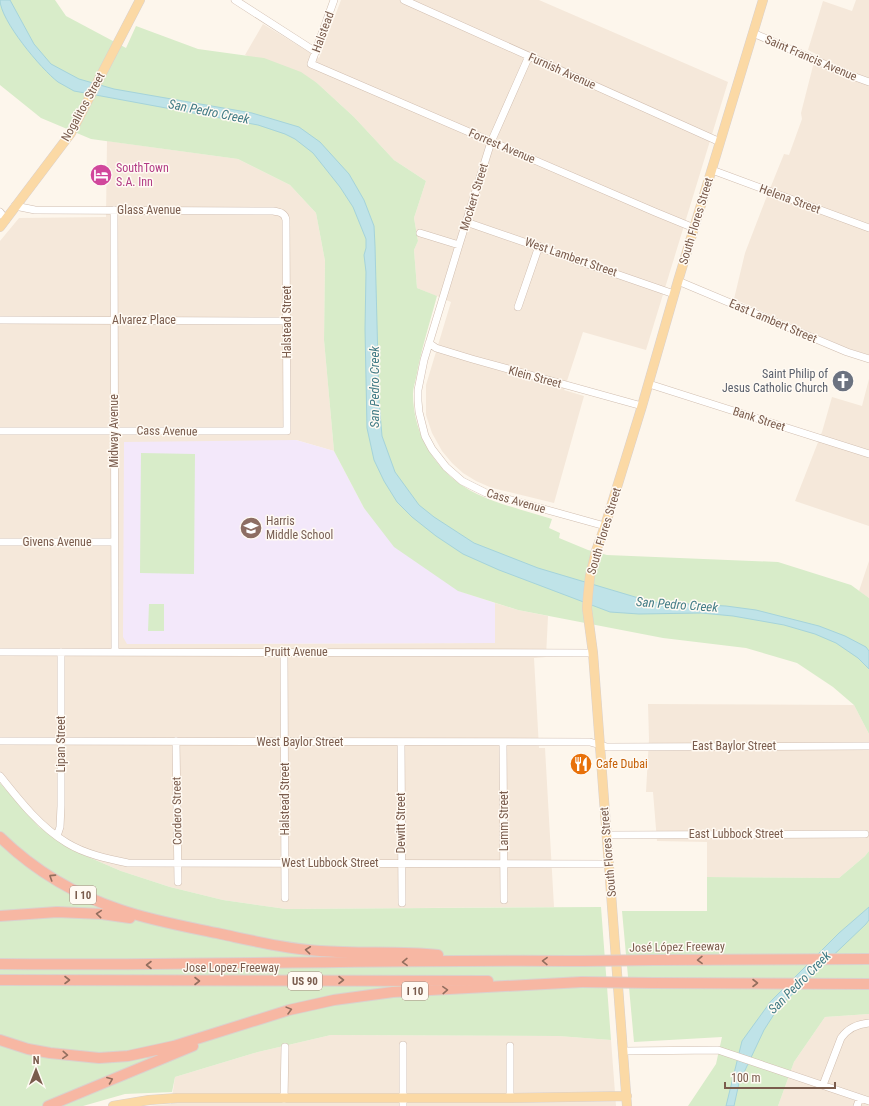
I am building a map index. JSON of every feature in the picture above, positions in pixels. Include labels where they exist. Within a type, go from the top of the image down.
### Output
[{"type":"highway","name":"I 10","points":[[0,837],[37,867],[57,881],[80,893],[123,911],[180,926],[280,946],[308,950],[411,953],[486,960]]},
{"type":"highway","points":[[0,916],[64,912],[102,914],[180,926]]},
{"type":"highway","name":"José López Freeway","points":[[486,960],[584,961],[869,959]]},
{"type":"highway","name":"Jose Lopez Freeway","points":[[0,964],[184,965],[486,960]]},
{"type":"highway","name":"Jose Lopez Freeway","points":[[0,980],[398,980],[582,982]]},
{"type":"highway","name":"I 10","points":[[0,1040],[50,1053],[99,1058],[128,1056],[174,1046],[310,1005],[393,992],[582,982],[869,984]]},
{"type":"highway","points":[[48,1106],[252,1022]]},
{"type":"main road","name":"Nogalitos Street","points":[[3,223],[71,133],[140,0]]},
{"type":"main road","name":"South Flores Street","points":[[627,1106],[593,653],[587,608],[590,576],[596,551],[649,384],[674,294],[763,0]]},
{"type":"main road","points":[[113,1106],[149,1100],[177,1102],[284,1098],[403,1102],[627,1096]]},
{"type":"street","points":[[235,0],[316,52]]},
{"type":"street","name":"Halstead","points":[[311,64],[334,0]]},
{"type":"street","name":"Furnish Avenue","points":[[404,0],[720,142]]},
{"type":"street","name":"Saint Francis Avenue","points":[[753,33],[869,82]]},
{"type":"street","name":"Mockert Street","points":[[429,343],[491,142],[529,56]]},
{"type":"street","name":"Forrest Avenue","points":[[311,64],[694,228]]},
{"type":"street","name":"Helena Street","points":[[712,170],[869,228]]},
{"type":"street","name":"Glass Avenue","points":[[15,206],[36,210],[273,211],[283,214]]},
{"type":"street","name":"Midway Avenue","points":[[114,210],[115,652]]},
{"type":"street","points":[[0,212],[3,223]]},
{"type":"street","name":"Halstead Street","points":[[283,214],[286,216],[287,431]]},
{"type":"street","name":"West Lambert Street","points":[[466,222],[674,294]]},
{"type":"street","points":[[420,233],[459,245]]},
{"type":"street","points":[[518,307],[539,246]]},
{"type":"street","name":"East Lambert Street","points":[[678,281],[847,352],[869,359]]},
{"type":"street","name":"Alvarez Place","points":[[0,320],[287,321]]},
{"type":"street","name":"Klein Street","points":[[429,343],[436,348],[642,406]]},
{"type":"street","name":"Cass Avenue","points":[[429,343],[418,390],[419,407],[425,436],[432,449],[446,467],[462,481],[486,493],[605,526]]},
{"type":"street","name":"Bank Street","points":[[649,384],[869,454]]},
{"type":"street","name":"Cass Avenue","points":[[0,431],[287,431]]},
{"type":"street","name":"Givens Avenue","points":[[0,542],[114,542]]},
{"type":"street","name":"Pruitt Avenue","points":[[0,652],[593,653]]},
{"type":"street","name":"Lipan Street","points":[[57,836],[60,827],[61,812],[61,652]]},
{"type":"street","name":"Halstead Street","points":[[284,652],[285,898]]},
{"type":"street","name":"West Baylor Street","points":[[0,741],[590,742],[599,744]]},
{"type":"street","name":"Cordero Street","points":[[176,741],[178,882]]},
{"type":"street","name":"Dewitt Street","points":[[401,742],[402,903]]},
{"type":"street","name":"Lamm Street","points":[[503,742],[504,900]]},
{"type":"street","name":"East Baylor Street","points":[[599,744],[607,747],[869,746]]},
{"type":"street","name":"West Lubbock Street","points":[[0,776],[44,826],[68,844],[109,859],[128,863],[609,864]]},
{"type":"street","name":"East Lubbock Street","points":[[607,835],[866,834]]},
{"type":"street","points":[[823,1085],[845,1031],[850,1027],[869,1023]]},
{"type":"street","points":[[403,1045],[403,1102]]},
{"type":"street","points":[[510,1046],[510,1098]]},
{"type":"street","points":[[284,1098],[285,1047]]},
{"type":"street","points":[[624,1051],[718,1050],[869,1101]]},
{"type":"street","points":[[857,1106],[860,1098]]},
{"type":"shaded area","points":[[341,0],[539,0],[728,82],[646,350],[583,332],[564,390],[584,396],[554,503],[492,488],[476,481],[463,473],[452,463],[442,451],[432,433],[426,415],[426,385],[451,302],[417,288],[414,250],[418,241],[414,218],[426,181],[394,160],[354,117],[317,83],[245,55],[263,24],[319,58]]},
{"type":"shaded area","points":[[856,0],[869,0],[869,355],[847,348],[734,299],[745,253],[784,154],[789,155],[802,119],[801,113],[816,54],[808,50],[823,1],[852,11]]},
{"type":"shaded area","points":[[107,141],[238,159],[290,185],[316,213],[325,261],[324,340],[334,451],[296,440],[127,644],[494,643],[495,603],[518,610],[548,616],[546,657],[534,658],[539,748],[545,748],[554,907],[286,909],[223,900],[170,887],[121,871],[72,850],[39,827],[0,783],[0,241],[19,218],[106,217]]},
{"type":"shaded area","points":[[869,379],[869,526],[795,501],[822,432],[832,397],[862,406]]},
{"type":"shaded area","name":"Harris Middle School","points":[[296,440],[334,451],[364,508],[459,591],[495,603],[495,643],[127,644],[123,637],[124,442]]},
{"type":"shaded area","points":[[869,561],[869,598],[859,591]]},
{"type":"shaded area","points":[[648,704],[854,705],[869,734],[869,851],[839,878],[707,877],[707,842],[657,841],[653,792],[646,792],[649,739]]},
{"type":"shaded area","points":[[869,1014],[869,1106],[778,1106],[794,1062],[825,1017]]},
{"type":"shaded area","points":[[331,1035],[558,1036],[611,1040],[616,1106],[146,1106],[171,1104],[175,1077],[258,1052]]},
{"type":"green space","points":[[0,0],[55,0],[66,16],[126,48],[136,26],[198,49],[264,58],[301,72],[317,83],[354,117],[394,160],[426,181],[414,218],[418,241],[414,250],[417,288],[437,296],[421,354],[413,394],[414,410],[423,440],[430,453],[440,465],[463,486],[477,494],[504,505],[552,519],[549,528],[560,533],[559,538],[588,550],[607,555],[778,562],[851,585],[869,598],[869,734],[854,705],[833,687],[797,663],[746,648],[663,638],[518,610],[458,591],[394,547],[364,508],[334,451],[324,340],[325,261],[316,213],[290,185],[238,159],[91,139],[41,118],[0,85]]},
{"type":"green space","points":[[141,453],[195,454],[194,574],[140,573]]},
{"type":"green space","points":[[149,604],[164,604],[164,631],[148,631]]},
{"type":"green space","points":[[0,783],[39,827],[72,850],[121,871],[170,887],[223,900],[286,909],[601,907],[611,1040],[558,1036],[331,1035],[258,1052],[175,1077],[172,1092],[125,1094],[83,1106],[0,1106]]},
{"type":"green space","points":[[869,851],[869,1014],[825,1017],[794,1062],[778,1106],[688,1106],[716,1064],[722,1037],[634,1042],[622,911],[707,911],[707,877],[839,878]]},
{"type":"water","name":"San Pedro Creek","points":[[0,0],[10,0],[34,44],[51,64],[79,79],[114,89],[252,113],[299,127],[320,142],[349,174],[364,200],[374,226],[379,401],[382,436],[395,472],[419,505],[434,517],[474,543],[538,568],[652,602],[726,606],[756,610],[819,626],[845,636],[866,647],[869,651],[869,669],[858,658],[836,643],[815,634],[784,625],[733,616],[701,613],[639,614],[610,612],[499,570],[463,554],[436,536],[412,517],[397,502],[384,481],[374,460],[367,428],[365,329],[366,272],[364,255],[366,239],[353,207],[340,187],[313,153],[295,139],[258,125],[74,91],[58,82],[32,56],[7,19],[2,9]]},
{"type":"water","name":"San Pedro Creek","points":[[869,907],[869,920],[866,924],[778,1008],[764,1030],[739,1083],[734,1106],[726,1106],[742,1041],[771,1001],[839,933]]},
{"type":"place","name":"SouthTown S.A. Inn","points":[[101,175]]},
{"type":"place","name":"Saint Philip of Jesus Catholic Church","points":[[843,381]]},
{"type":"place","name":"Harris Middle School","points":[[251,528]]},
{"type":"place","name":"Cafe Dubai","points":[[581,764]]}]
